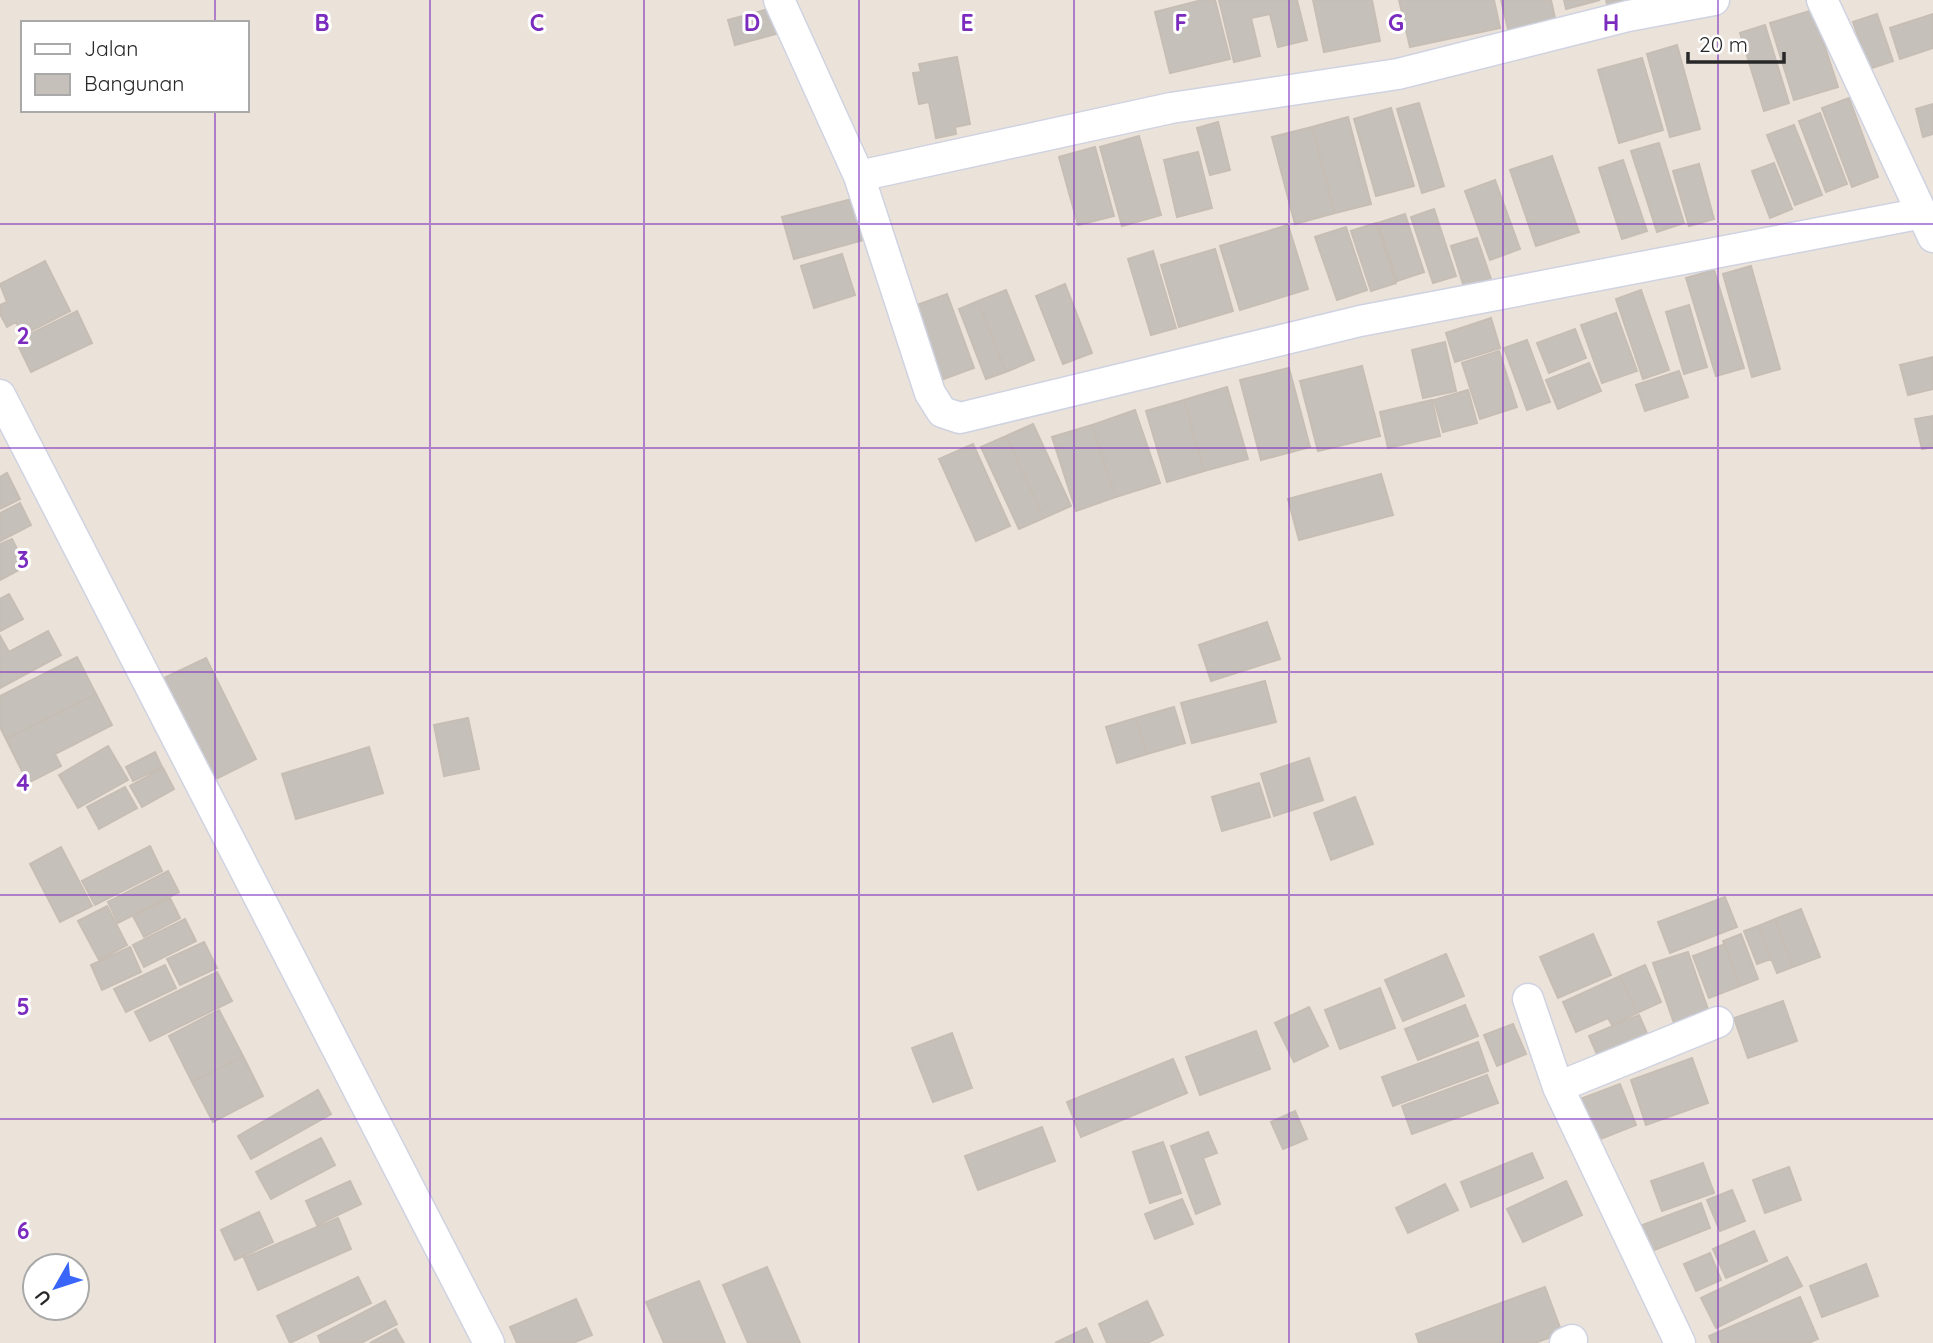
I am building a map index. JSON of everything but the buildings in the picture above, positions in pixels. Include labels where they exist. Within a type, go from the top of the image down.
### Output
[{"type":"street","points":[[779,0],[859,176],[930,393],[942,412],[960,418],[1360,321],[1928,225],[1822,0]]},
{"type":"street","points":[[859,176],[1171,108],[1368,76],[1398,74],[1628,16],[1714,0]]},
{"type":"street","points":[[0,395],[489,1343]]},
{"type":"street","points":[[1528,999],[1558,1087],[1680,1343]]},
{"type":"street","points":[[1558,1087],[1718,1022]]}]
